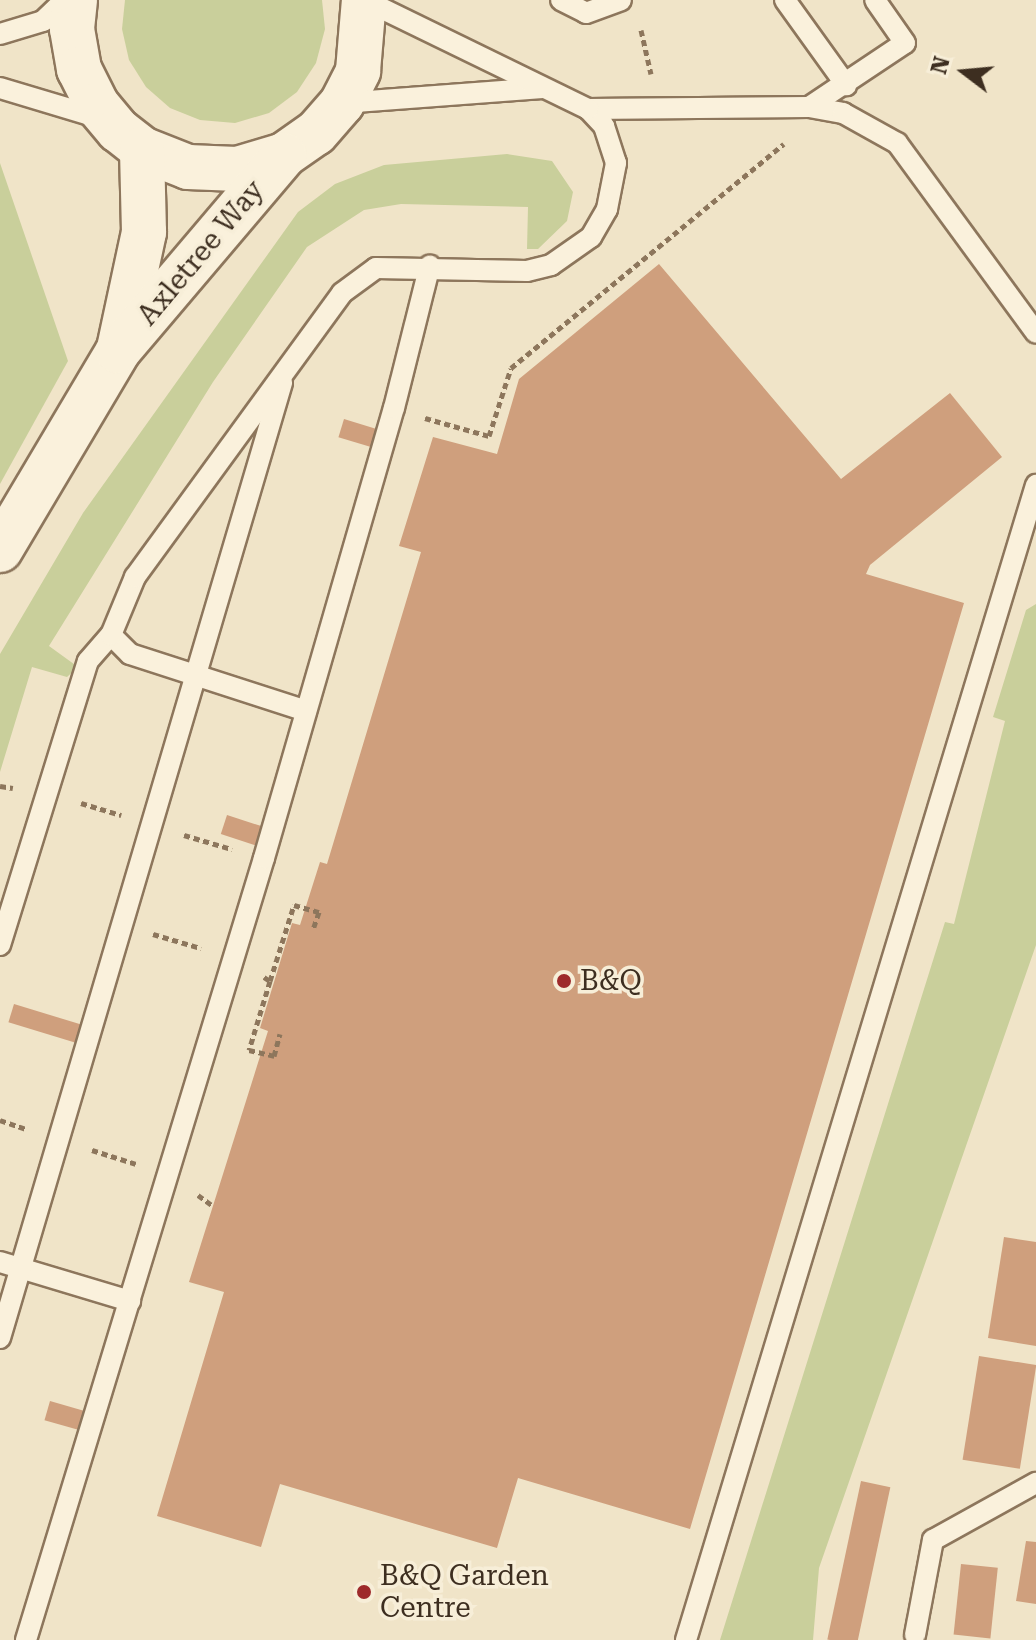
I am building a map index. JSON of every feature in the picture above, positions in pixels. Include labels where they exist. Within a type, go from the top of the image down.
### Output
[{"type":"street","points":[[75,0],[72,29],[79,69],[127,136],[200,167],[237,169],[284,155],[316,133],[342,103],[358,71],[364,0]]},
{"type":"street","name":"Axletree Way","points":[[118,351],[144,232],[127,136]]},
{"type":"street","name":"Axletree Way","points":[[0,550],[118,351],[284,155]]},
{"type":"lane","points":[[0,34],[43,21],[65,0]]},
{"type":"lane","points":[[0,945],[77,687],[88,661],[111,635],[135,577],[286,369],[359,276],[376,268],[430,265],[527,271],[572,255],[591,237],[607,209],[616,163],[604,126],[588,109],[364,0]]},
{"type":"lane","points":[[561,0],[586,13],[621,0]]},
{"type":"lane","points":[[785,0],[846,85]]},
{"type":"lane","points":[[809,107],[905,43],[875,0]]},
{"type":"lane","points":[[0,88],[127,136]]},
{"type":"lane","points":[[342,103],[542,88]]},
{"type":"lane","points":[[588,109],[809,107],[843,113],[897,143],[1036,333]]},
{"type":"lane","points":[[26,1640],[169,1175],[306,711],[394,408],[430,265]]},
{"type":"lane","points":[[0,1338],[286,369]]},
{"type":"lane","points":[[686,1640],[1036,485]]},
{"type":"lane","points":[[111,635],[130,654],[306,711]]},
{"type":"lane","points":[[0,1262],[130,1301]]},
{"type":"lane","points":[[915,1635],[933,1540],[1036,1483]]},
{"type":"path","points":[[638,17],[659,106]]},
{"type":"path","points":[[394,408],[489,436],[511,368],[788,140],[809,107]]},
{"type":"path","points":[[280,1034],[274,1056],[249,1050],[294,905],[319,912],[313,929]]},
{"type":"path","points":[[123,925],[233,957],[270,981]]},
{"type":"path","points":[[0,1120],[169,1175],[212,1205]]},
{"type":"green space","points":[[125,0],[322,0],[325,29],[316,63],[297,92],[269,113],[235,123],[200,120],[170,108],[146,87],[129,60],[122,29]]},
{"type":"green space","points":[[507,154],[552,161],[573,192],[567,221],[538,249],[527,249],[528,207],[401,204],[364,210],[307,247],[213,382],[49,646],[78,667],[67,677],[32,667],[0,772],[0,654],[83,513],[298,212],[335,184],[384,165]]},
{"type":"green space","points":[[0,163],[68,361],[0,484]]},
{"type":"green space","points":[[1036,604],[1036,945],[819,1568],[813,1640],[720,1640],[945,922],[954,924],[1005,721],[993,717],[1026,610]]},
{"type":"building","name":"B&Q","points":[[659,264],[841,479],[950,393],[1002,457],[870,565],[866,574],[964,603],[690,1529],[518,1478],[497,1548],[280,1484],[261,1547],[157,1516],[224,1292],[189,1282],[268,1031],[260,1028],[292,923],[300,925],[320,862],[327,864],[421,552],[399,546],[433,437],[497,454],[519,379]]},
{"type":"building","points":[[344,419],[377,429],[371,447],[338,437]]},
{"type":"building","points":[[227,815],[261,826],[255,845],[221,834]]},
{"type":"building","points":[[14,1004],[83,1025],[77,1043],[8,1022]]},
{"type":"building","points":[[1004,1237],[1036,1242],[1036,1346],[988,1338]]},
{"type":"building","points":[[979,1356],[1036,1365],[1020,1469],[963,1460]]},
{"type":"building","points":[[50,1401],[84,1411],[78,1430],[44,1420]]},
{"type":"building","points":[[861,1481],[890,1487],[858,1640],[827,1639]]},
{"type":"building","points":[[1026,1541],[1036,1542],[1036,1604],[1016,1601]]},
{"type":"building","points":[[961,1564],[998,1568],[990,1638],[954,1635]]},
{"type":"place","name":"B&Q","points":[[564,981]]},
{"type":"place","name":"B&Q Garden Centre","points":[[364,1592]]}]
